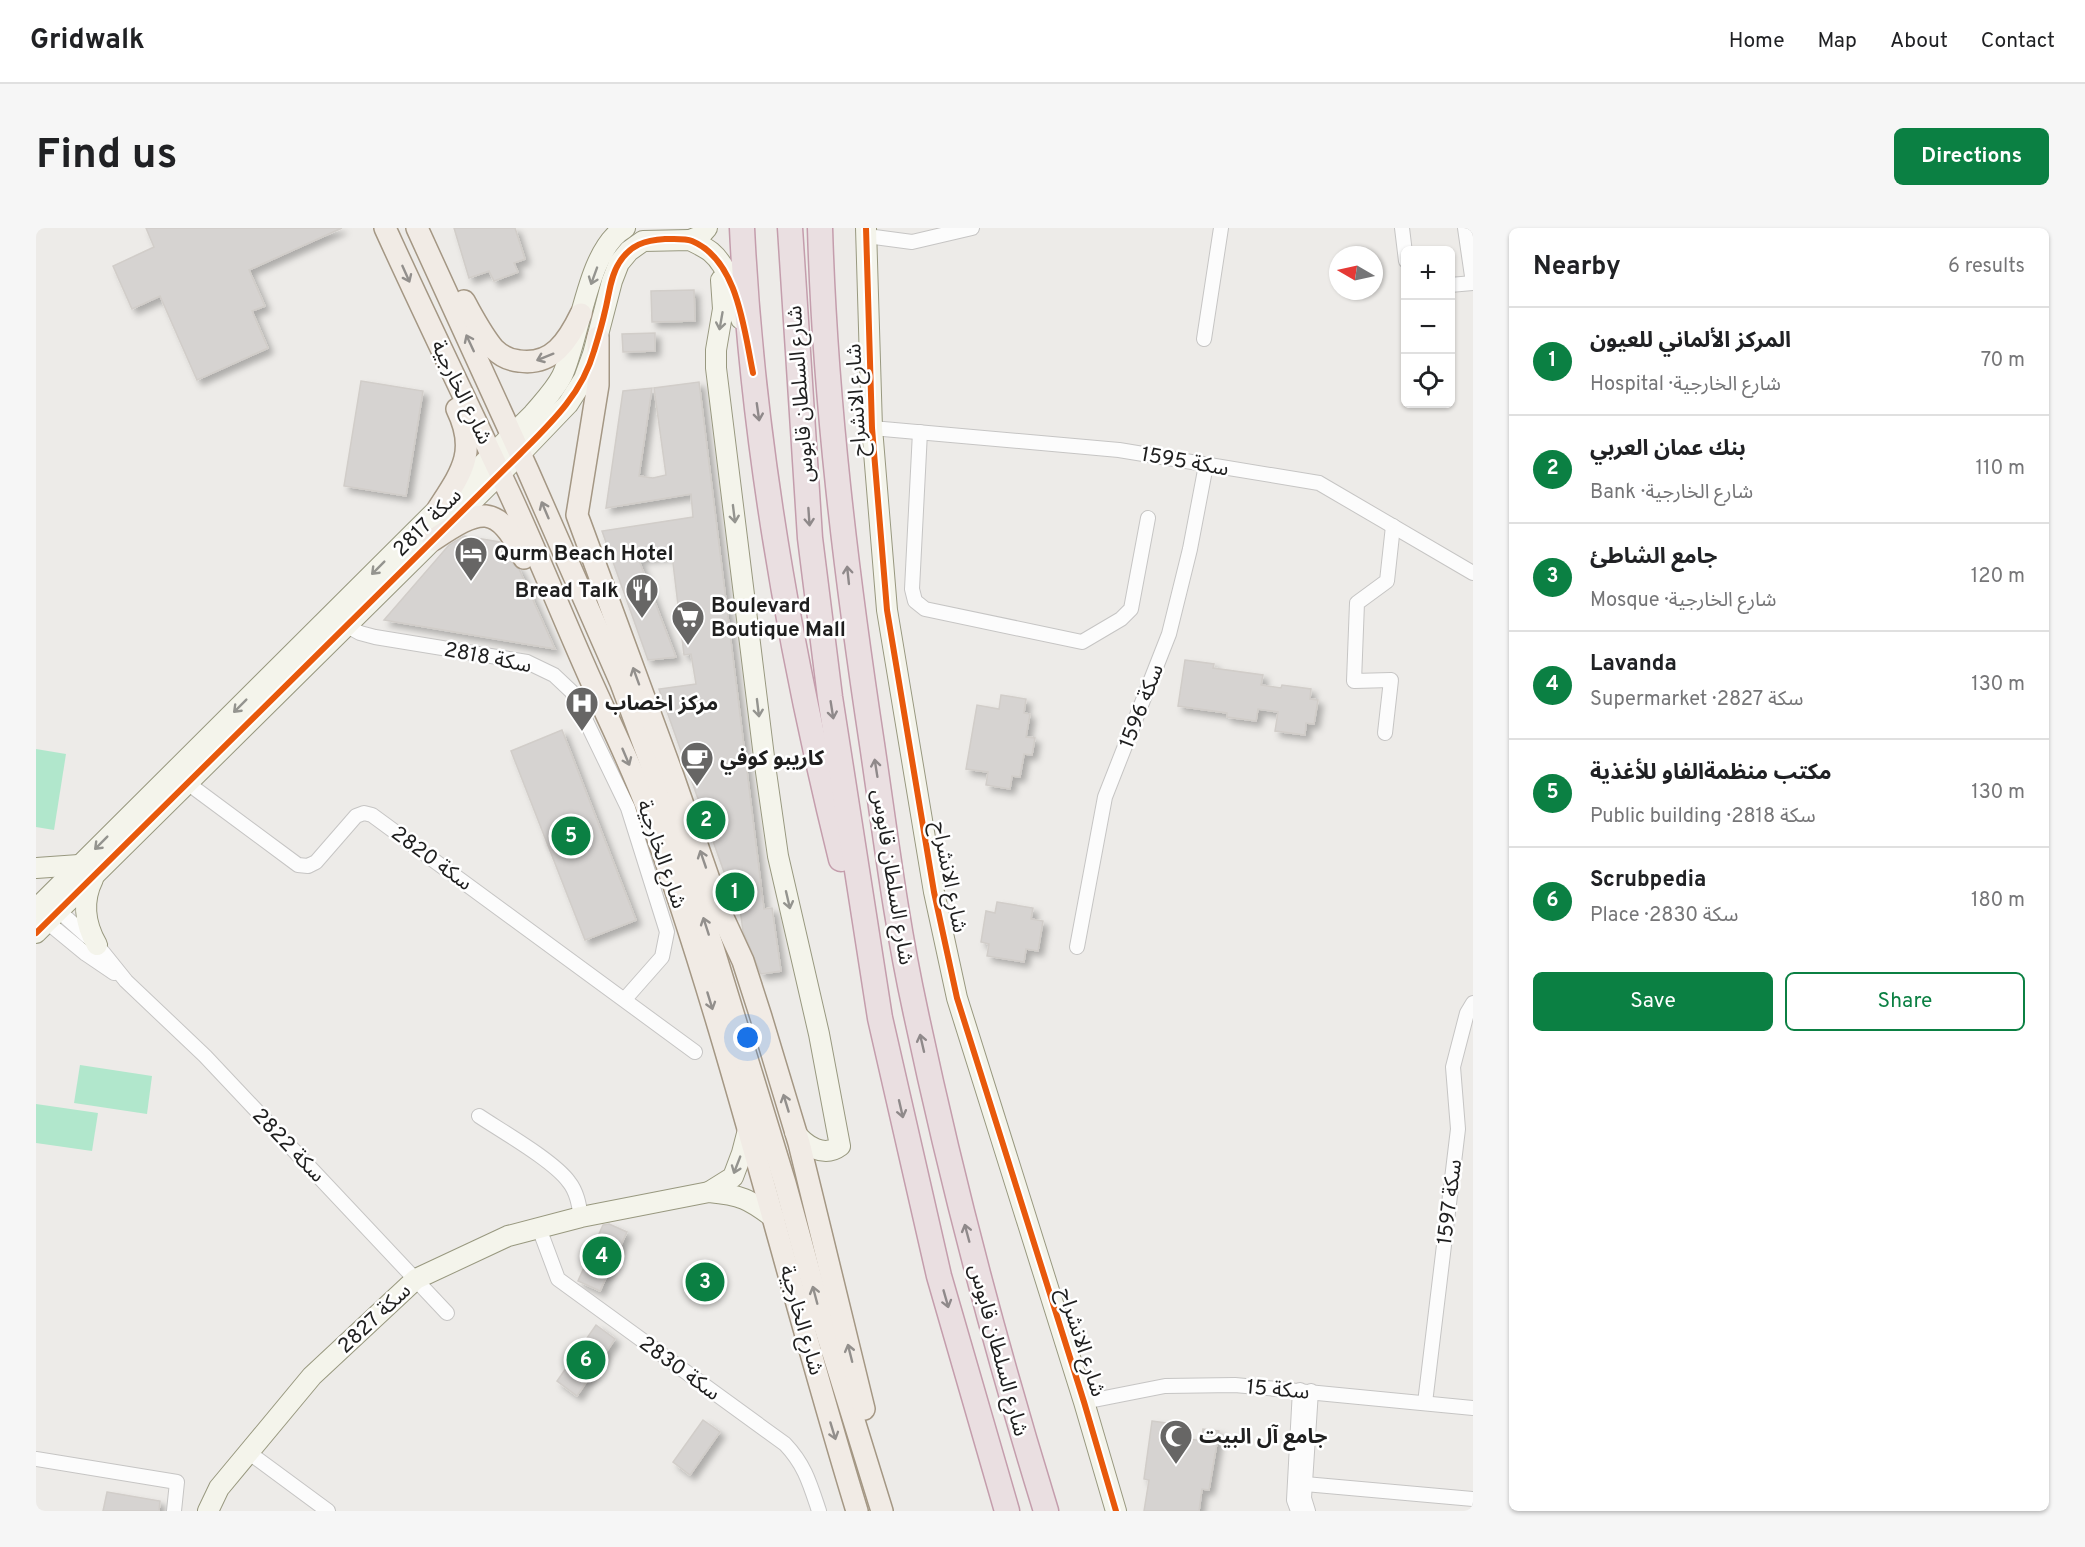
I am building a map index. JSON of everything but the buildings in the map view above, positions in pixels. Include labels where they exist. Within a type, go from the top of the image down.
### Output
[{"type":"highway","points":[[742,228],[753,373],[778,558],[820,774],[880,1018]]},
{"type":"highway","name":"شارع السلطان قابوس","points":[[790,228],[810,538],[830,697],[880,1018],[939,1276],[1007,1511]]},
{"type":"highway","name":"شارع السلطان قابوس","points":[[820,228],[832,421],[851,608],[914,1006],[961,1208],[1012,1404],[1046,1511]]},
{"type":"main road","name":"شارع الخارجية","points":[[385,228],[496,464],[645,803],[696,954],[749,1126],[857,1511]]},
{"type":"main road","name":"شارع الخارجية","points":[[419,228],[621,683],[663,796],[714,951],[785,1183],[820,1311],[882,1511]]},
{"type":"main road","points":[[419,228],[485,336],[495,350],[503,356],[524,362],[547,358],[559,350],[571,336],[581,314]]},
{"type":"main road","points":[[427,321],[450,395],[462,419],[467,439],[461,474],[438,509]]},
{"type":"main road","points":[[598,337],[598,385],[577,515],[720,911],[743,961],[795,1132],[892,1511]]},
{"type":"main road","points":[[433,540],[467,518],[480,516],[494,518],[505,525],[515,539],[562,639],[588,674]]},
{"type":"main road","points":[[714,951],[727,966],[752,1029],[776,1067]]},
{"type":"street","name":"سكة 2817","points":[[516,445],[533,414],[561,379],[602,254],[625,228]]},
{"type":"street","points":[[690,240],[700,236],[707,228]]},
{"type":"street","points":[[867,232],[912,242],[972,228]]},
{"type":"street","points":[[1204,339],[1221,228]]},
{"type":"street","points":[[1402,228],[1404,246]]},
{"type":"street","points":[[1455,285],[1473,283],[1465,228]]},
{"type":"street","name":"شارع الانشراح","points":[[867,232],[873,428],[888,610],[936,903],[957,998],[1116,1511]]},
{"type":"street","name":"سكة 2817","points":[[43,914],[180,777],[438,509],[568,404],[584,379],[618,263],[629,251],[643,241],[690,240]]},
{"type":"street","points":[[690,240],[711,252],[720,262],[728,277],[740,312],[753,373]]},
{"type":"street","points":[[720,262],[723,309],[716,368],[766,776],[778,856],[819,1034],[840,1146],[837,1149],[824,1150],[812,1148],[804,1143],[795,1132]]},
{"type":"street","name":"سكة 1595","points":[[873,428],[1119,450],[1319,483],[1473,573]]},
{"type":"street","points":[[920,432],[912,589],[915,601],[925,609],[1082,642],[1121,619],[1131,609],[1148,518]]},
{"type":"street","name":"سكة 2817","points":[[180,777],[347,626],[433,540],[496,464]]},
{"type":"street","name":"سكة 1596","points":[[1077,947],[1105,797],[1169,634],[1190,549],[1206,465]]},
{"type":"street","points":[[1385,733],[1391,680],[1354,681],[1357,603],[1387,580],[1393,526]]},
{"type":"street","name":"سكة 2818","points":[[347,626],[375,637],[527,662],[545,669],[572,692],[628,808],[667,932],[662,957],[625,999]]},
{"type":"street","name":"سكة 2820","points":[[180,777],[298,865],[308,866],[316,862],[356,816],[364,813],[372,815],[695,1052]]},
{"type":"street","points":[[36,868],[86,871],[88,893],[86,911],[89,929],[97,945]]},
{"type":"street","name":"سكة 2822","points":[[43,914],[97,945],[126,981],[205,1056],[447,1313]]},
{"type":"street","name":"سكة 2822","points":[[43,914],[86,954],[126,981]]},
{"type":"street","name":"سكة 1597","points":[[1425,1403],[1458,1129],[1454,1067],[1467,1013],[1473,1003]]},
{"type":"street","points":[[479,1116],[558,1170],[570,1183],[579,1203],[581,1217]]},
{"type":"street","name":"سكة 2827","points":[[709,1192],[733,1178],[749,1126]]},
{"type":"street","name":"سكة 2827","points":[[208,1511],[219,1488],[312,1376],[416,1279],[508,1236],[581,1217],[709,1192],[747,1198],[774,1218]]},
{"type":"street","name":"سكة 2830","points":[[538,1228],[558,1279],[785,1444],[805,1469],[819,1511]]},
{"type":"street","name":"سكة 15","points":[[1084,1402],[1165,1386],[1235,1385],[1473,1408]]},
{"type":"street","points":[[1305,1391],[1304,1498],[1308,1511]]},
{"type":"street","points":[[1298,1511],[1294,1500],[1305,1391]]},
{"type":"street","points":[[248,1452],[328,1511]]},
{"type":"street","points":[[36,1459],[177,1482],[174,1511]]},
{"type":"street","points":[[1305,1484],[1473,1499]]},
{"type":"green space","points":[[36,749],[66,754],[54,830],[36,827]]},
{"type":"green space","points":[[80,1065],[152,1076],[147,1114],[74,1103]]},
{"type":"green space","points":[[36,1104],[98,1113],[92,1151],[36,1143]]},
{"type":"cycle path","points":[[866,228],[872,428],[887,610],[934,892],[957,998],[1116,1511]]},
{"type":"cycle path","points":[[36,933],[554,419],[582,381],[589,366],[614,274],[623,257],[633,248],[651,241],[686,239],[707,250],[720,264],[736,298],[753,373]]},
{"type":"place","name":"Qurm Beach Hotel","points":[[471,582]]},
{"type":"place","name":"Bread Talk","points":[[642,619]]},
{"type":"place","name":"Boulevard Boutique Mall","points":[[688,646]]},
{"type":"place","name":"مركز اخصاب","points":[[582,732]]},
{"type":"place","name":"كاريبو كوفي","points":[[697,787]]},
{"type":"place","name":"بنك عمان العربي","points":[[706,820]]},
{"type":"place","name":"مكتب منظمةالفاو للأغذية","points":[[571,836]]},
{"type":"place","name":"المركز الألماني للعيون","points":[[735,892]]},
{"type":"place","name":"Lavanda","points":[[602,1256]]},
{"type":"place","name":"جامع الشاطئ","points":[[705,1282]]},
{"type":"place","name":"Scrubpedia","points":[[586,1360]]},
{"type":"place","name":"جامع آل البيت","points":[[1176,1465]]}]
